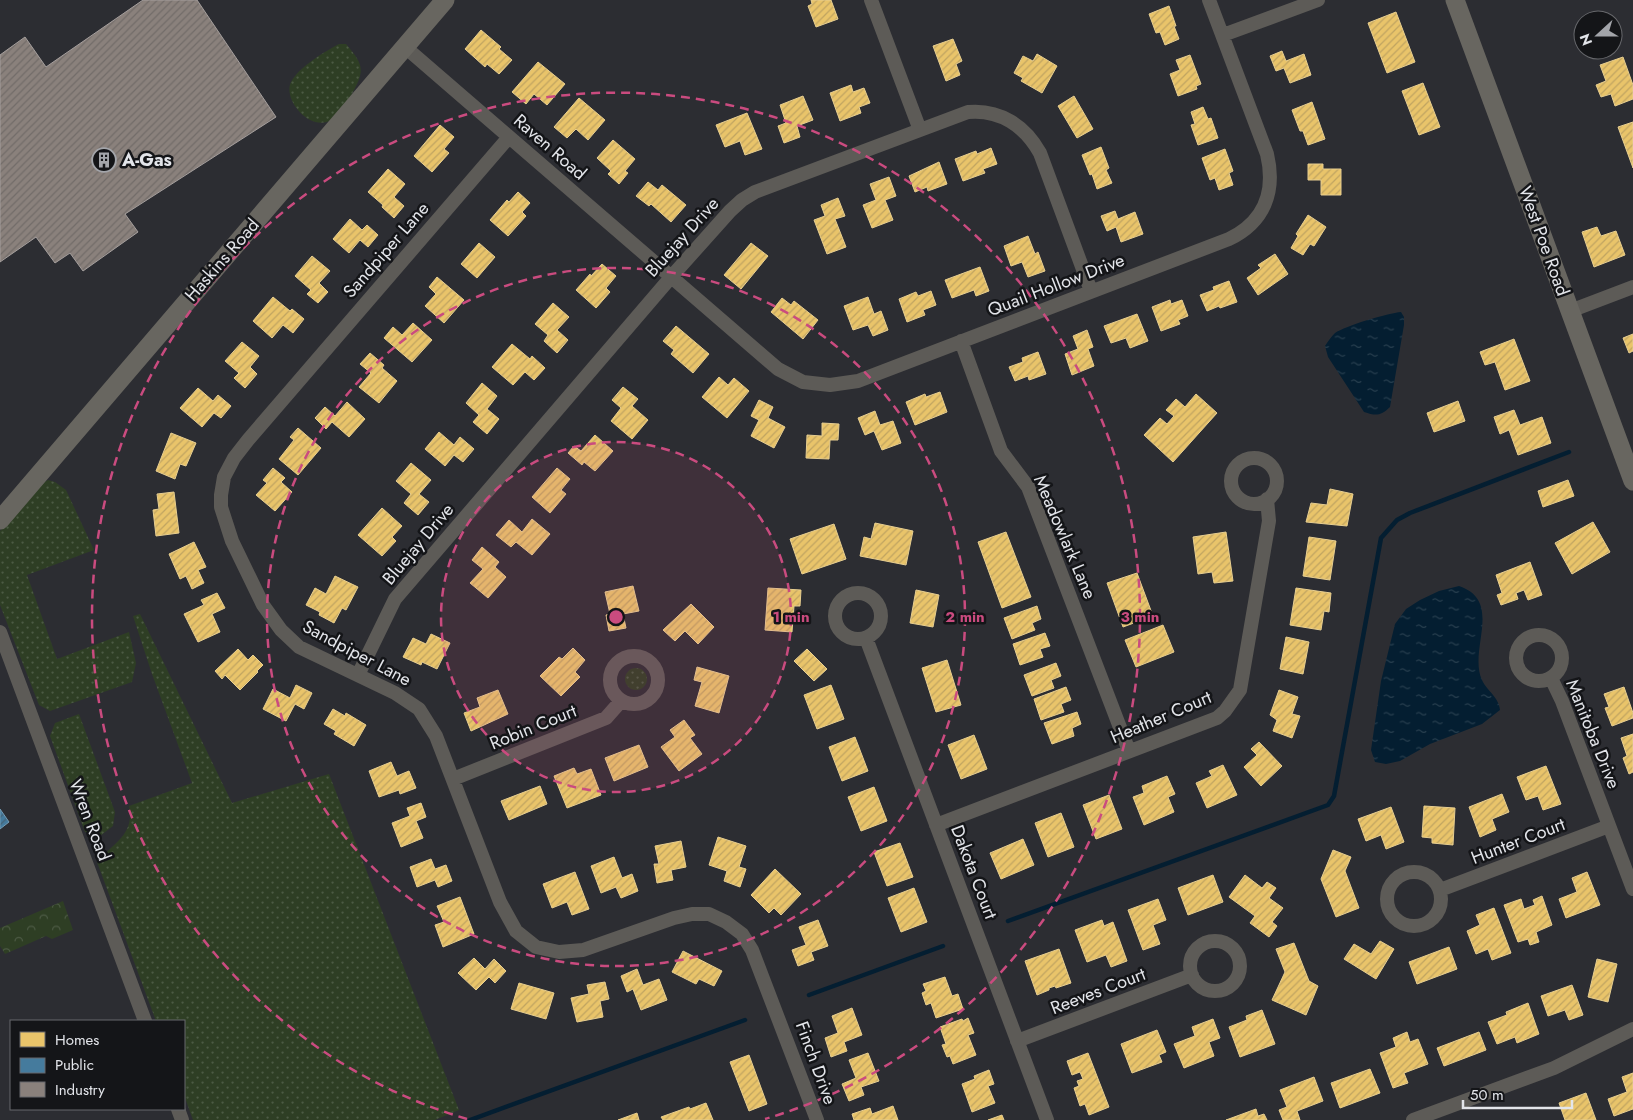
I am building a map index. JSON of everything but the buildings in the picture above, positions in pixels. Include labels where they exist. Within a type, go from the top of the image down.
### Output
[{"type":"main road","name":"Haskins Road","points":[[0,520],[445,0]]},
{"type":"main road","name":"West Poe Road","points":[[1455,0],[1633,481]]},
{"type":"street","points":[[871,0],[920,130]]},
{"type":"street","name":"Quail Hollow Drive","points":[[672,276],[778,369],[803,382],[830,385],[858,381],[1234,236],[1248,227],[1262,209],[1267,199],[1270,165],[1209,0]]},
{"type":"street","points":[[1223,35],[1318,0]]},
{"type":"street","name":"Raven Road","points":[[405,47],[672,276]]},
{"type":"street","name":"Bluejay Drive","points":[[358,675],[395,599],[672,276],[730,211],[755,192],[968,112],[979,111],[1001,115],[1020,127],[1031,139],[1040,154],[1091,291]]},
{"type":"street","name":"Sandpiper Lane","points":[[509,137],[234,458],[224,477],[221,495],[224,518],[232,540],[263,605],[280,630],[298,647],[395,693],[419,709],[436,736],[500,902],[516,931],[536,947],[560,952],[583,950],[674,918],[692,914],[709,914],[726,922],[742,934],[752,950],[780,1019]]},
{"type":"street","points":[[1570,311],[1633,287]]},
{"type":"street","name":"Meadowlark Lane","points":[[961,341],[1001,451],[1028,487],[1129,751]]},
{"type":"street","name":"Heather Court","points":[[936,825],[1217,718],[1225,711],[1240,690],[1269,521],[1267,499]]},
{"type":"street","name":"Wren Road","points":[[0,632],[145,1020]]},
{"type":"street","name":"Dakota Court","points":[[866,638],[1047,1120]]},
{"type":"street","name":"Manitoba Drive","points":[[1551,678],[1562,701],[1633,889]]},
{"type":"street","name":"Robin Court","points":[[453,779],[606,718],[621,701]]},
{"type":"street","name":"Hunter Court","points":[[1440,890],[1610,826]]},
{"type":"street","name":"Reeves Court","points":[[1017,1041],[1192,976]]},
{"type":"street","name":"Finch Drive","points":[[780,1019],[817,1120]]},
{"type":"street","points":[[1413,1120],[1554,1068],[1633,1029]]},
{"type":"green space","points":[[339,44],[346,44],[356,56],[360,66],[360,77],[344,107],[338,114],[324,122],[316,122],[308,119],[295,106],[289,90],[291,82],[306,65]]},
{"type":"green space","points":[[48,480],[55,482],[66,490],[94,550],[27,575],[57,659],[129,632],[136,663],[132,682],[50,711],[39,705],[0,605],[0,531],[41,484]]},
{"type":"green space","points":[[140,614],[232,803],[329,774],[459,1110],[435,1120],[193,1120],[185,1098],[185,1020],[156,1020],[97,862],[126,831],[130,816],[129,806],[192,783],[133,616]]},
{"type":"green space","points":[[636,668],[644,671],[647,679],[644,687],[636,690],[628,687],[625,679],[628,671]]},
{"type":"green space","points":[[79,714],[115,812],[113,826],[100,836],[85,832],[50,736],[55,723]]},
{"type":"green space","points":[[63,901],[73,930],[52,939],[46,936],[5,954],[0,946],[0,928]]},
{"type":"water","points":[[1401,312],[1404,317],[1404,325],[1390,407],[1378,414],[1364,412],[1328,357],[1325,346],[1335,333],[1340,330],[1367,320]]},
{"type":"water","points":[[1459,586],[1472,593],[1480,603],[1482,627],[1479,668],[1484,684],[1497,701],[1500,710],[1482,724],[1430,744],[1400,761],[1386,764],[1375,762],[1371,750],[1381,681],[1395,624],[1406,609],[1420,600],[1439,591]]},
{"type":"waterway","points":[[1008,921],[1328,805],[1334,796],[1381,538],[1397,520],[1410,513],[1569,452]]},
{"type":"waterway","points":[[809,995],[943,946]]},
{"type":"waterway","points":[[470,1120],[745,1020]]},
{"type":"place","name":"A-Gas","points":[[104,160]]}]
